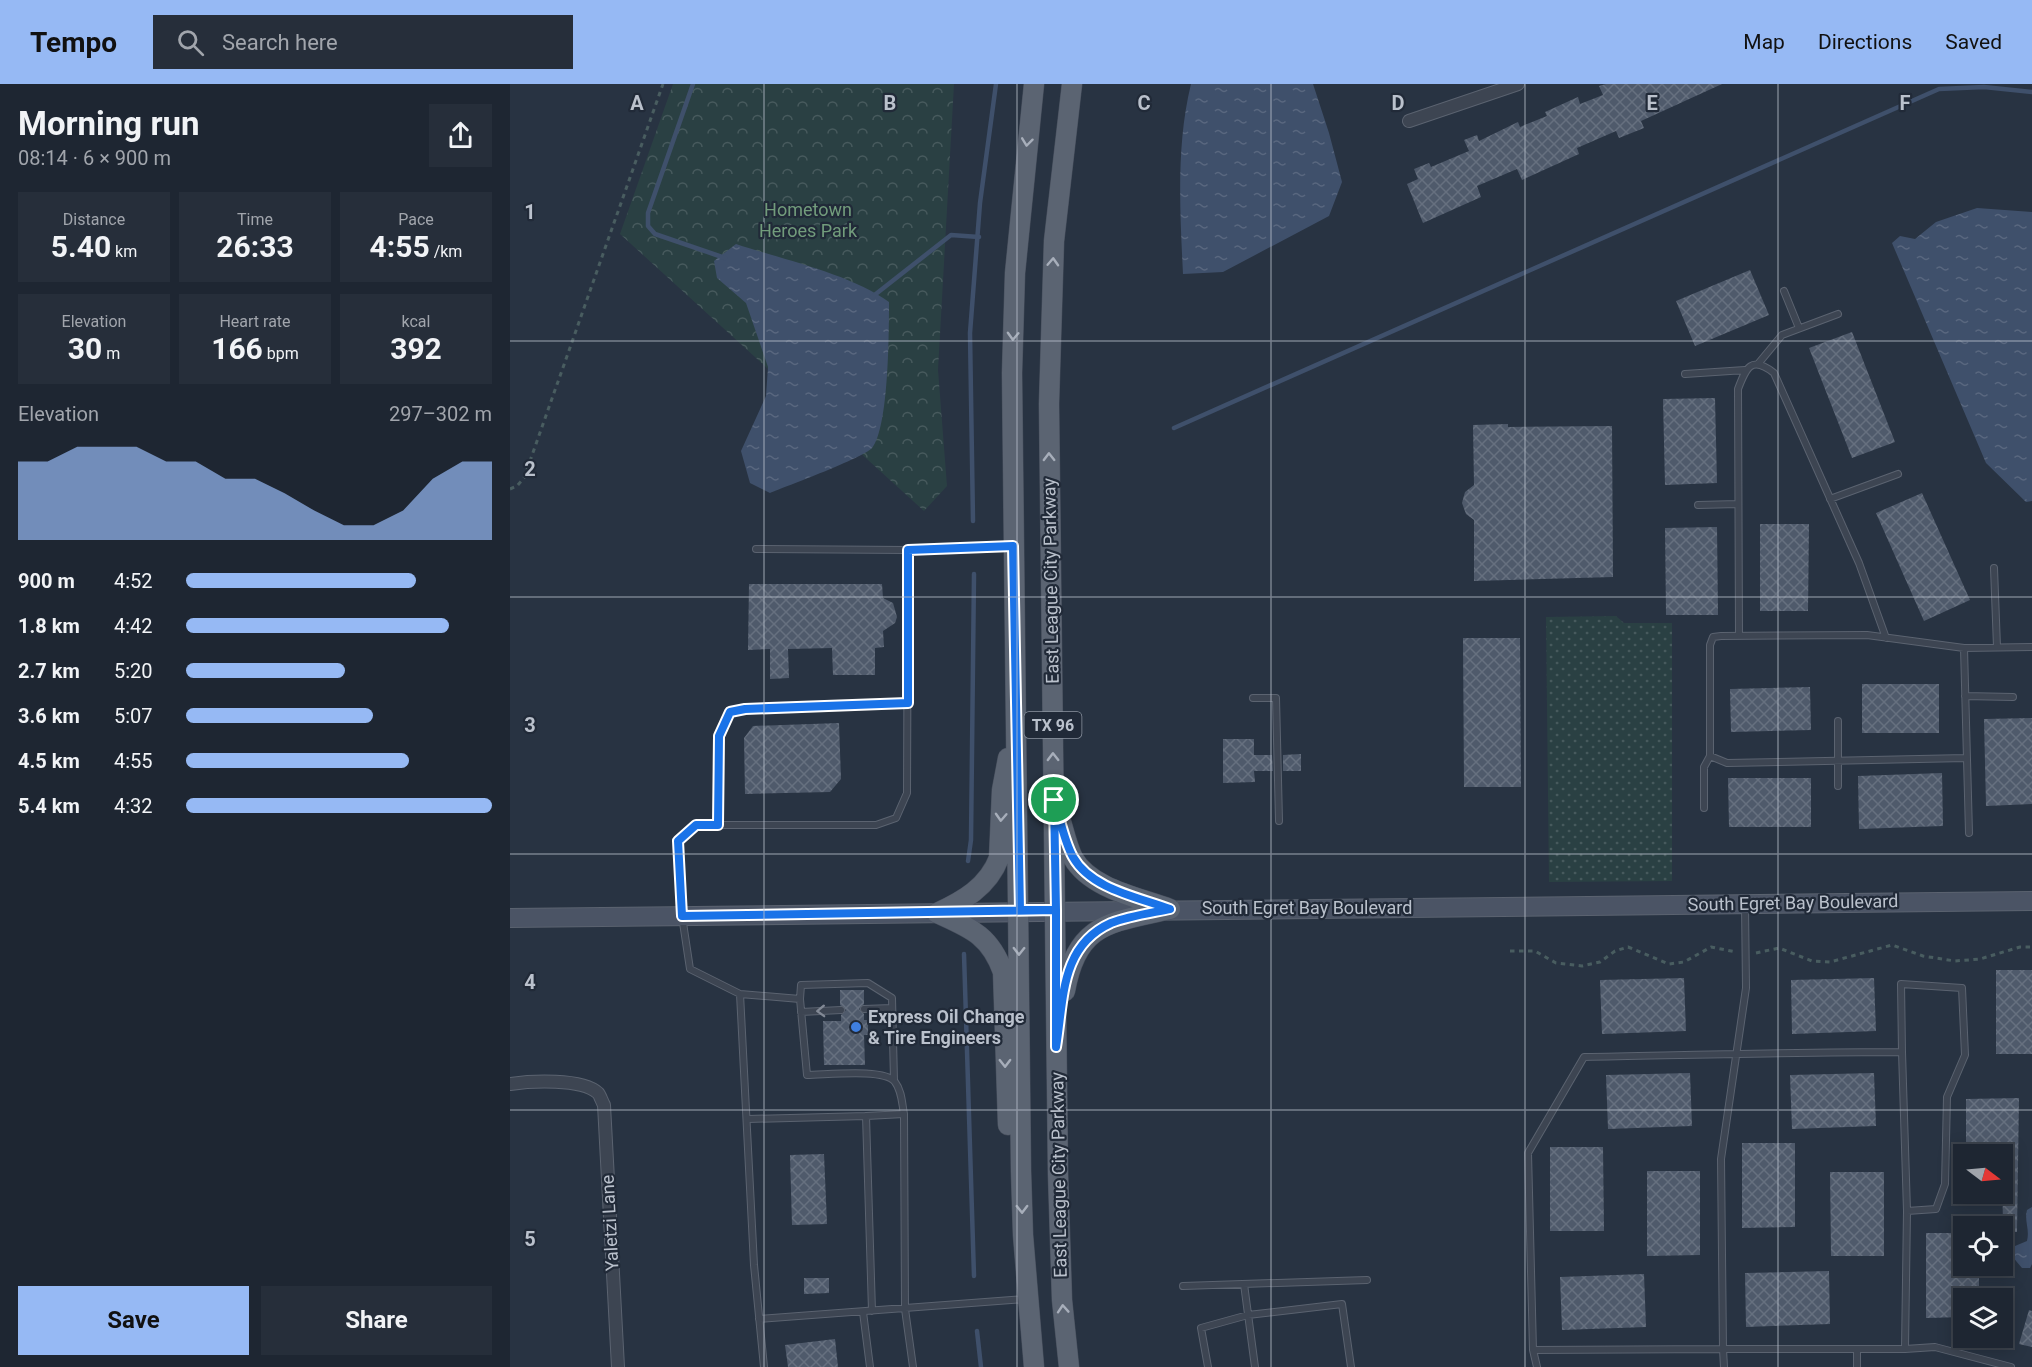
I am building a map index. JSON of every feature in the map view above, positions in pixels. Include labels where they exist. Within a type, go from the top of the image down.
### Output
[{"type":"main road","name":"East League City Parkway","points":[[1034,84],[1015,273],[1012,373],[1015,718],[1020,910],[1021,1171],[1027,1299],[1034,1367]]},
{"type":"main road","name":"East League City Parkway","points":[[1069,1367],[1062,1277],[1056,1047],[1050,323],[1054,241],[1072,84]]},
{"type":"main road","points":[[937,913],[958,903],[978,888],[995,868],[999,858],[1002,790],[1015,718]]},
{"type":"main road","points":[[1054,800],[1073,856],[1081,868],[1095,880],[1110,887],[1170,909]]},
{"type":"main road","name":"South Egret Bay Boulevard","points":[[510,918],[1020,910],[2032,901]]},
{"type":"main road","points":[[1056,1047],[1070,964],[1080,945],[1112,923],[1170,909]]},
{"type":"main road","points":[[937,913],[982,936],[995,951],[1003,972],[1009,1132],[1021,1171]]},
{"type":"street","points":[[1409,121],[1518,84]]},
{"type":"street","name":"Yaletzi Lane","points":[[510,1083],[552,1082],[587,1087],[598,1093],[604,1105],[618,1367]]},
{"type":"lane","points":[[1784,291],[1799,328]]},
{"type":"lane","points":[[1739,636],[1738,389],[1745,370],[1758,364],[1782,335],[1838,314]]},
{"type":"lane","points":[[1758,364],[1774,373],[1859,563],[1886,638]]},
{"type":"lane","points":[[1685,374],[1745,370]]},
{"type":"lane","points":[[1830,499],[1898,474]]},
{"type":"lane","points":[[1698,506],[1738,504]]},
{"type":"lane","points":[[756,549],[908,550],[1013,546]]},
{"type":"lane","points":[[800,999],[740,994],[690,969],[682,916],[678,841],[696,825],[876,825],[896,818],[907,793],[908,550]]},
{"type":"lane","points":[[1994,568],[1997,647]]},
{"type":"lane","points":[[1704,808],[1704,767],[1710,756],[1710,645],[1713,637],[1867,635],[1964,648],[2032,647]]},
{"type":"lane","points":[[1964,648],[1969,833]]},
{"type":"lane","points":[[1965,696],[2013,697]]},
{"type":"lane","points":[[1253,698],[1276,698],[1279,821]]},
{"type":"lane","points":[[718,825],[719,736],[730,712],[745,709],[908,703]]},
{"type":"lane","points":[[1838,721],[1838,786]]},
{"type":"lane","points":[[1710,756],[1727,763],[1966,758]]},
{"type":"lane","points":[[1724,1367],[1722,1159],[1746,987],[1745,904]]},
{"type":"lane","points":[[894,1080],[880,1074],[807,1075],[800,999],[801,985],[868,983],[892,998],[894,1080],[901,1093],[904,1114],[905,1309],[913,1367]]},
{"type":"lane","points":[[1905,1348],[1907,1211],[1900,984],[1962,988],[1965,1055],[1947,1097],[1945,1184],[1936,1209],[1907,1211]]},
{"type":"lane","points":[[740,994],[759,1319],[764,1367]]},
{"type":"lane","points":[[864,1009],[892,1008]]},
{"type":"lane","points":[[801,1012],[841,1010]]},
{"type":"lane","points":[[1537,1367],[1533,1350],[1528,1153],[1584,1057],[1902,1052]]},
{"type":"lane","points":[[748,1119],[904,1114]]},
{"type":"lane","points":[[866,1116],[872,1311]]},
{"type":"lane","points":[[1183,1286],[1367,1280]]},
{"type":"lane","points":[[1244,1284],[1255,1367]]},
{"type":"lane","points":[[759,1319],[1027,1299]]},
{"type":"lane","points":[[1208,1367],[1201,1328],[1248,1315],[1342,1304],[1351,1367]]},
{"type":"lane","points":[[863,1312],[870,1367]]},
{"type":"lane","points":[[1533,1350],[1935,1347],[2011,1367]]},
{"type":"lane","points":[[1857,1349],[1857,1367]]},
{"type":"path","points":[[510,489],[517,486],[524,477],[663,84]]},
{"type":"path","points":[[1754,953],[1779,948],[1812,961],[1830,962],[1892,945],[1923,956],[1955,961],[1980,959],[2020,947],[2032,947]]},
{"type":"path","points":[[1510,951],[1535,951],[1556,963],[1582,966],[1600,962],[1615,951],[1628,947],[1669,964],[1684,962],[1711,947],[1736,952]]},
{"type":"green space","name":"Hometown Heroes Park","points":[[673,84],[954,84],[938,370],[947,486],[924,511],[620,234]]},
{"type":"green space","points":[[1616,616],[1624,623],[1672,623],[1672,881],[1549,882],[1546,617]]},
{"type":"water","points":[[1191,84],[1313,84],[1342,182],[1329,216],[1223,272],[1183,274],[1180,203],[1181,155]]},
{"type":"water","points":[[1977,208],[2032,212],[2032,501],[2026,502],[1986,463],[1892,243],[1900,236],[1915,239],[1936,222]]},
{"type":"water","points":[[736,244],[836,275],[889,302],[885,401],[878,437],[872,448],[840,465],[770,493],[750,483],[741,451],[766,396],[768,367],[746,303],[717,278],[714,261]]},
{"type":"water","points":[[2032,1207],[2032,1264],[2030,1268],[2022,1268],[2013,1257],[2013,1250],[2015,1246],[2027,1241],[2027,1210]]},
{"type":"building","points":[[1606,84],[1722,84],[1641,121],[1644,128],[1619,138],[1616,131],[1577,148],[1579,154],[1522,180],[1517,169],[1477,186],[1481,197],[1423,223],[1407,184],[1418,179],[1414,169],[1429,163],[1431,167],[1469,151],[1464,140],[1477,135],[1479,141],[1518,122],[1520,127],[1547,116],[1545,112],[1578,97],[1580,104],[1603,95],[1599,86]]},
{"type":"building","points":[[1750,270],[1769,315],[1695,346],[1676,301]]},
{"type":"building","points":[[1852,332],[1895,442],[1852,458],[1809,348]]},
{"type":"building","points":[[1715,398],[1717,483],[1665,485],[1663,399]]},
{"type":"building","points":[[1508,424],[1508,427],[1612,426],[1613,577],[1474,581],[1474,520],[1466,514],[1462,503],[1465,492],[1474,485],[1473,425]]},
{"type":"building","points":[[1922,493],[1970,600],[1924,621],[1876,513]]},
{"type":"building","points":[[1760,524],[1809,524],[1808,611],[1760,611]]},
{"type":"building","points":[[1717,527],[1718,615],[1666,615],[1665,528]]},
{"type":"building","points":[[749,584],[882,584],[883,598],[893,603],[897,617],[895,623],[883,631],[884,647],[875,648],[875,675],[833,675],[832,648],[788,649],[789,678],[770,679],[770,649],[748,650]]},
{"type":"building","points":[[1463,638],[1520,638],[1521,787],[1464,787]]},
{"type":"building","points":[[1862,684],[1939,684],[1939,733],[1862,733]]},
{"type":"building","points":[[1810,687],[1811,730],[1731,732],[1730,689]]},
{"type":"building","points":[[2032,718],[2032,804],[1986,806],[1984,719]]},
{"type":"building","points":[[839,723],[841,779],[830,792],[745,794],[744,738],[753,726]]},
{"type":"building","points":[[1223,739],[1254,739],[1254,755],[1272,755],[1273,771],[1254,771],[1255,782],[1223,783]]},
{"type":"building","points":[[1301,754],[1301,771],[1283,771],[1283,755]]},
{"type":"building","points":[[1942,773],[1943,826],[1859,829],[1858,776]]},
{"type":"building","points":[[1728,778],[1811,778],[1811,827],[1729,827]]},
{"type":"building","points":[[1996,970],[2032,970],[2032,1054],[1996,1054]]},
{"type":"building","points":[[1684,978],[1686,1031],[1602,1034],[1600,980]]},
{"type":"building","points":[[1874,978],[1876,1031],[1792,1034],[1791,980]]},
{"type":"building","points":[[840,990],[864,990],[864,1004],[859,1009],[864,1014],[864,1020],[868,1020],[868,1035],[864,1035],[865,1065],[824,1065],[823,1021],[841,1021],[841,1015],[846,1010],[840,1005]]},
{"type":"building","points":[[1690,1073],[1692,1126],[1608,1129],[1606,1075]]},
{"type":"building","points":[[1874,1073],[1876,1126],[1792,1129],[1790,1075]]},
{"type":"building","points":[[2019,1098],[2017,1232],[2013,1232],[2013,1216],[2003,1216],[2003,1204],[2013,1204],[2013,1144],[1966,1144],[1966,1099]]},
{"type":"building","points":[[1742,1143],[1795,1143],[1795,1227],[1742,1228]]},
{"type":"building","points":[[1550,1147],[1603,1147],[1604,1231],[1550,1231]]},
{"type":"building","points":[[824,1154],[827,1224],[792,1225],[790,1155]]},
{"type":"building","points":[[1647,1171],[1700,1171],[1700,1255],[1647,1256]]},
{"type":"building","points":[[1830,1172],[1884,1172],[1884,1256],[1831,1256]]},
{"type":"building","points":[[1926,1233],[1953,1233],[1953,1276],[1979,1276],[1979,1288],[1953,1288],[1953,1317],[1926,1318]]},
{"type":"building","points":[[1829,1271],[1830,1324],[1746,1327],[1745,1273]]},
{"type":"building","points":[[1644,1274],[1646,1327],[1562,1330],[1560,1277]]},
{"type":"building","points":[[804,1278],[829,1278],[829,1293],[804,1294]]},
{"type":"building","points":[[2029,1310],[2032,1311],[2032,1347],[2019,1344]]},
{"type":"building","points":[[835,1339],[838,1367],[788,1367],[785,1345]]},
{"type":"waterway","points":[[693,84],[648,213],[648,226],[655,234],[725,258]]},
{"type":"waterway","points":[[973,521],[970,333],[980,203],[996,84]]},
{"type":"waterway","points":[[1174,428],[1939,89],[1984,87],[2032,92]]},
{"type":"waterway","points":[[872,297],[951,235],[979,237]]},
{"type":"waterway","points":[[968,861],[971,840],[974,574]]},
{"type":"waterway","points":[[964,954],[974,1276]]},
{"type":"waterway","points":[[977,1331],[981,1367]]},
{"type":"place","name":"Express Oil Change & Tire Engineers","points":[[856,1027]]},
{"type":"route","points":[[1054,800],[1056,910],[682,916],[678,841],[696,825],[718,825],[719,736],[730,712],[745,709],[908,703],[908,550],[1013,546],[1020,910],[1056,910],[1056,1047],[1070,964],[1080,945],[1094,933],[1112,923],[1170,909],[1110,887],[1095,880],[1081,868],[1073,856],[1054,800]]}]
